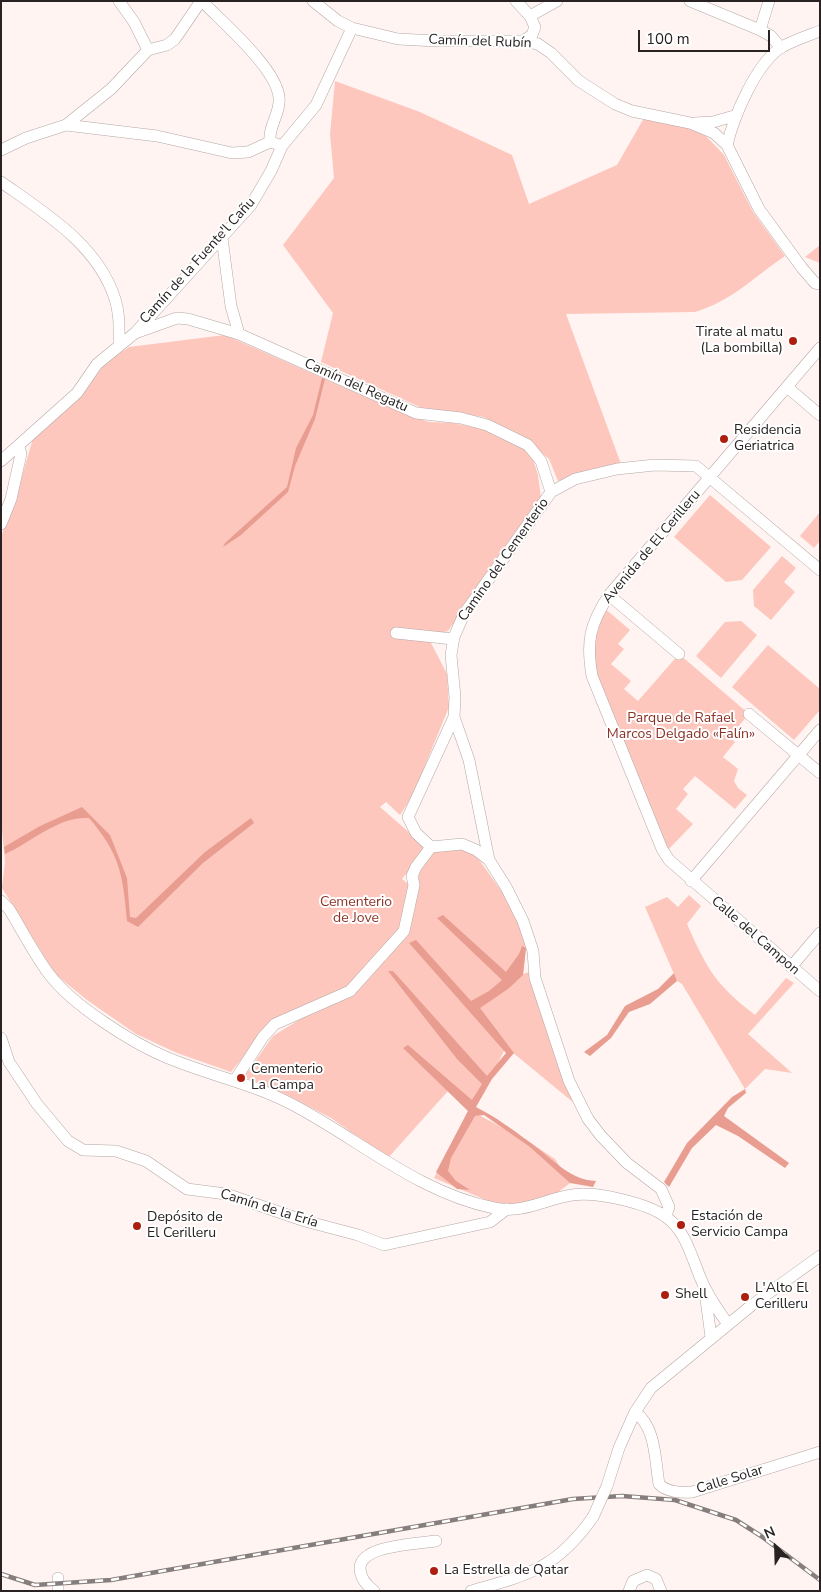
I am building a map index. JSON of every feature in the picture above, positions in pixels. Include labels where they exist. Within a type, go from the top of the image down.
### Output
[{"type":"street","points":[[120,1],[134,22],[148,50]]},
{"type":"street","points":[[1,150],[26,138],[66,125],[111,89],[148,50],[167,45],[175,40],[202,1],[265,67],[274,80],[280,97],[269,132],[270,142]]},
{"type":"street","name":"Camín del Rubín","points":[[313,1],[338,21],[352,28],[398,38],[426,41],[523,41],[538,44],[551,53],[579,81],[615,104],[632,111],[690,123],[714,133],[727,146],[758,209],[802,268],[815,283],[820,284]]},
{"type":"street","points":[[516,1],[530,16],[535,27],[532,35],[523,41]]},
{"type":"street","points":[[530,16],[557,1]]},
{"type":"street","points":[[690,1],[760,30],[770,36],[781,48]]},
{"type":"street","points":[[760,30],[769,1]]},
{"type":"street","name":"Camín de la Fuente'l Cañu","points":[[1,461],[77,394],[97,364],[135,333],[251,205],[272,171],[282,146],[316,105],[352,28]]},
{"type":"street","points":[[727,146],[734,116],[759,70],[781,48],[820,31]]},
{"type":"street","points":[[690,123],[713,122],[734,116]]},
{"type":"street","points":[[66,125],[157,136],[232,153],[248,152],[270,142],[282,146]]},
{"type":"street","points":[[1,182],[70,234],[92,255],[115,299],[119,320],[119,345]]},
{"type":"street","points":[[222,238],[231,306],[239,334]]},
{"type":"street","name":"Camín del Regatu","points":[[135,333],[177,318],[239,334],[416,413],[462,418],[487,425],[511,435],[528,445],[542,461],[551,492]]},
{"type":"street","name":"Avenida de El Cerilleru","points":[[691,881],[669,860],[662,849],[592,676],[589,657],[590,635],[596,615],[609,595],[820,348]]},
{"type":"street","points":[[787,387],[820,415]]},
{"type":"street","points":[[1,524],[11,499],[21,454],[19,447]]},
{"type":"street","name":"Camino del Cementerio","points":[[666,1216],[669,1207],[661,1189],[627,1164],[601,1136],[588,1118],[569,1081],[535,978],[533,951],[523,921],[506,887],[489,860],[476,850],[462,844],[431,847],[416,833],[408,817],[454,717],[455,697],[451,656],[453,639],[464,614],[551,492],[575,479],[617,468],[656,465],[696,466],[711,476]]},
{"type":"street","points":[[711,476],[820,570]]},
{"type":"street","points":[[609,595],[679,654]]},
{"type":"street","points":[[396,633],[453,639]]},
{"type":"street","points":[[748,714],[820,773]]},
{"type":"street","name":"Camino del Cementerio","points":[[454,717],[469,760],[489,860]]},
{"type":"street","points":[[691,881],[820,730]]},
{"type":"street","points":[[235,1080],[262,1038],[275,1024],[350,991],[404,931],[414,886],[412,876],[416,867],[431,847]]},
{"type":"street","name":"Calle del Campon","points":[[691,881],[820,991]]},
{"type":"street","points":[[1,901],[9,909],[49,974],[83,1007],[124,1034],[167,1058],[235,1080],[297,1106],[414,1179],[494,1208],[516,1210],[571,1195],[590,1194],[610,1196],[666,1216],[674,1224],[704,1285],[728,1324]]},
{"type":"street","points":[[792,967],[820,933]]},
{"type":"street","name":"Camín de la Ería","points":[[1,1038],[9,1062],[31,1096],[68,1141],[83,1150],[95,1152],[116,1151],[146,1161],[187,1189],[226,1194],[305,1221],[358,1235],[384,1245],[490,1222],[507,1209]]},
{"type":"street","points":[[472,1591],[521,1577],[554,1560],[579,1536],[593,1516],[607,1486],[635,1412],[651,1388],[711,1337],[820,1256]]},
{"type":"street","points":[[704,1285],[711,1337]]},
{"type":"street","name":"Calle Solar","points":[[635,1412],[649,1428],[659,1484],[662,1487],[682,1492],[692,1492],[820,1452]]},
{"type":"street","points":[[374,1591],[364,1586],[360,1572],[360,1564],[366,1555],[376,1550],[436,1541]]},
{"type":"street","points":[[629,1591],[633,1580],[647,1575],[656,1579],[661,1591]]},
{"type":"street","points":[[58,1578],[58,1591]]},
{"type":"green space","points":[[335,81],[420,112],[512,155],[529,204],[617,165],[644,118],[684,126],[706,136],[724,155],[753,212],[785,256],[732,295],[695,312],[566,314],[621,464],[558,481],[549,459],[519,434],[483,417],[422,408],[321,362],[333,313],[283,245],[334,178],[330,134]]},
{"type":"green space","points":[[820,245],[820,263],[805,257]]},
{"type":"green space","name":"Cementerio de Jove","points":[[225,335],[393,409],[429,422],[453,423],[487,430],[521,445],[532,456],[538,475],[541,498],[448,631],[428,637],[447,674],[449,707],[413,795],[400,815],[386,802],[380,807],[427,848],[402,879],[411,886],[400,931],[346,989],[257,1040],[231,1072],[177,1053],[136,1034],[87,1000],[55,974],[2,888],[5,862],[1,819],[1,537],[18,490],[34,435],[82,396],[105,363],[129,347]]},
{"type":"green space","points":[[710,495],[771,547],[742,580],[726,582],[674,537]]},
{"type":"green space","points":[[820,512],[820,541],[814,548],[800,536]]},
{"type":"green space","points":[[782,556],[796,568],[784,582],[795,592],[771,620],[754,606],[753,590]]},
{"type":"green space","name":"Parque de Rafael Marcos Delgado «Falín»","points":[[602,606],[630,630],[618,644],[624,649],[611,664],[631,681],[624,689],[638,701],[679,654],[749,714],[729,737],[735,742],[723,757],[738,769],[734,781],[738,788],[747,795],[735,809],[695,776],[683,789],[688,794],[676,809],[693,824],[665,853],[589,657]]},
{"type":"green space","points":[[741,621],[757,635],[721,678],[696,656],[725,622]]},
{"type":"green space","points":[[768,645],[820,689],[820,710],[794,740],[732,687]]},
{"type":"green space","points":[[460,849],[475,854],[517,913],[526,948],[523,974],[529,972],[574,1103],[506,1047],[473,1112],[526,1140],[555,1159],[570,1183],[557,1193],[512,1206],[493,1203],[434,1178],[468,1111],[448,1091],[388,1158],[331,1118],[285,1094],[244,1077],[273,1036],[302,1018],[349,997],[403,939],[417,896],[419,873],[425,858],[434,851]]},
{"type":"green space","points":[[689,895],[701,906],[687,924],[694,940],[714,975],[741,1004],[755,1015],[786,978],[794,983],[748,1034],[792,1073],[765,1069],[745,1089],[682,984],[677,981],[645,907],[667,897],[678,907]]},
{"type":"shaded area","points":[[322,378],[325,379],[315,419],[295,466],[288,492],[241,535],[223,547],[225,543],[287,487],[296,448],[313,415]]},
{"type":"shaded area","points":[[82,807],[110,835],[127,878],[130,917],[136,918],[205,852],[251,818],[254,823],[203,863],[138,927],[127,921],[124,891],[114,854],[89,818],[78,818],[56,825],[5,854],[4,847],[40,826]]},
{"type":"shaded area","points":[[443,915],[506,972],[519,954],[522,946],[526,948],[523,975],[508,989],[480,1008],[514,1053],[492,1079],[476,1107],[511,1129],[577,1177],[596,1181],[593,1187],[570,1183],[530,1147],[484,1115],[475,1116],[451,1158],[448,1171],[456,1181],[470,1190],[457,1189],[436,1172],[468,1111],[403,1048],[408,1045],[472,1100],[482,1084],[457,1059],[388,971],[393,971],[487,1076],[506,1053],[409,943],[416,940],[471,1001],[489,991],[502,980],[437,918]]},
{"type":"shaded area","points":[[674,973],[677,981],[650,1004],[629,1012],[611,1038],[590,1056],[584,1052],[607,1035],[625,1006],[658,989]]},
{"type":"shaded area","points":[[745,1089],[746,1093],[728,1108],[724,1116],[789,1163],[785,1168],[738,1136],[716,1125],[692,1148],[669,1187],[664,1182],[687,1143],[732,1097]]},
{"type":"railway","points":[[1,1574],[35,1585],[111,1580],[573,1499],[622,1496],[675,1500],[736,1520],[761,1536],[820,1580]]},
{"type":"place","name":"Tirate al matu (La bombilla)","points":[[793,341]]},
{"type":"place","name":"Residencia Geriatrica","points":[[724,439]]},
{"type":"place","name":"Cementerio La Campa","points":[[241,1078]]},
{"type":"place","name":"Estación de Servicio Campa","points":[[681,1225]]},
{"type":"place","name":"Depósito de El Cerilleru","points":[[137,1226]]},
{"type":"place","name":"Shell","points":[[665,1295]]},
{"type":"place","name":"L'Alto El Cerilleru","points":[[745,1297]]},
{"type":"place","name":"La Estrella de Qatar","points":[[434,1571]]}]
